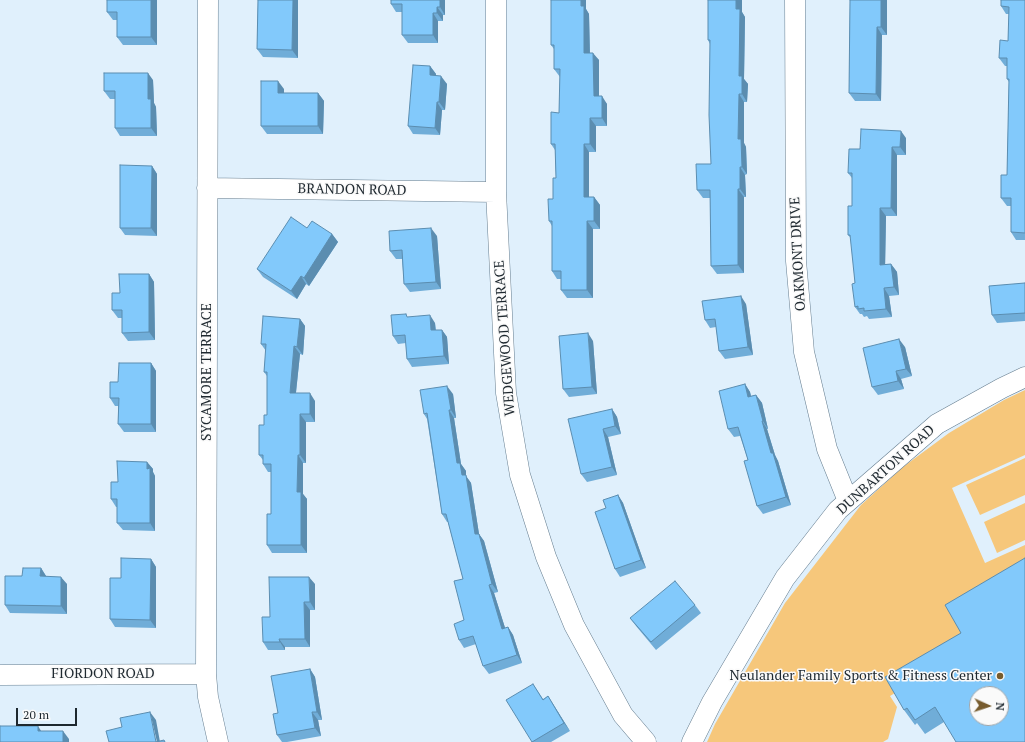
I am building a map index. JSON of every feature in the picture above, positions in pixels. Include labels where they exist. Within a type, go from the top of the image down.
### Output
[{"type":"street","name":"SYCAMORE TERRACE","points":[[208,0],[206,674],[208,697],[218,742]]},
{"type":"street","name":"WEDGEWOOD TERRACE","points":[[496,0],[496,192],[506,393],[520,475],[546,557],[574,625],[624,715],[646,742]]},
{"type":"street","name":"OAKMONT DRIVE","points":[[795,0],[796,261],[804,352],[827,449],[848,501]]},
{"type":"street","name":"BRANDON ROAD","points":[[207,188],[496,192]]},
{"type":"street","name":"DUNBARTON ROAD","points":[[692,742],[712,702],[785,578],[838,510],[937,424],[1025,377]]},
{"type":"street","name":"FIORDON ROAD","points":[[0,675],[206,674]]},
{"type":"shaded area","points":[[1025,390],[1025,455],[952,488],[985,563],[1025,545],[1025,579],[971,648],[890,696],[897,707],[888,739],[883,742],[707,742],[715,724],[785,603],[861,505],[903,467],[949,433],[1004,400]]},
{"type":"shaded area","points":[[1025,458],[1025,495],[980,515],[966,485]]},
{"type":"shaded area","points":[[1025,503],[1025,540],[997,553],[984,522]]},
{"type":"building","points":[[107,0],[151,0],[151,37],[117,37],[117,12],[107,12]]},
{"type":"building","points":[[258,0],[293,0],[292,50],[257,49]]},
{"type":"building","points":[[391,0],[440,0],[440,7],[437,7],[437,13],[433,13],[433,35],[402,35],[402,4],[391,4]]},
{"type":"building","points":[[551,0],[581,0],[581,6],[584,6],[584,53],[593,53],[594,96],[602,96],[602,118],[590,118],[590,144],[584,144],[584,197],[594,197],[594,221],[587,221],[587,290],[561,290],[561,271],[552,271],[552,221],[549,221],[548,199],[553,199],[553,178],[556,178],[555,144],[551,144],[551,112],[559,113],[560,69],[554,69],[554,45],[551,45]]},
{"type":"building","points":[[708,0],[736,0],[736,9],[740,9],[739,76],[742,76],[742,94],[739,94],[738,139],[741,139],[742,167],[740,167],[740,189],[738,189],[738,265],[711,266],[710,190],[697,190],[696,164],[711,164],[709,115],[710,40],[708,40]]},
{"type":"building","points":[[850,0],[881,0],[881,27],[877,27],[876,94],[849,93]]},
{"type":"building","points":[[1001,0],[1025,0],[1025,233],[1011,232],[1011,198],[1001,198],[1001,175],[1007,175],[1009,79],[1007,79],[1007,58],[999,58],[1000,40],[1008,41],[1009,7],[1001,6]]},
{"type":"building","points":[[413,65],[430,66],[430,75],[441,76],[435,128],[408,126]]},
{"type":"building","points":[[104,73],[148,73],[148,99],[151,99],[151,128],[115,128],[115,91],[104,91]]},
{"type":"building","points":[[261,81],[278,81],[278,93],[318,93],[318,126],[261,126]]},
{"type":"building","points":[[861,129],[901,131],[900,147],[892,147],[891,208],[880,208],[880,265],[891,264],[894,287],[884,288],[886,309],[864,311],[864,308],[858,309],[858,306],[855,307],[852,284],[855,283],[850,235],[848,235],[848,206],[852,206],[852,173],[848,173],[849,149],[860,149]]},
{"type":"building","points":[[120,165],[152,166],[151,228],[120,228]]},
{"type":"building","points":[[291,217],[307,228],[312,221],[332,234],[304,278],[301,276],[291,291],[257,269]]},
{"type":"building","points":[[431,228],[436,282],[404,284],[402,250],[390,251],[389,231]]},
{"type":"building","points":[[119,274],[149,274],[149,332],[122,333],[122,310],[112,310],[112,293],[120,293]]},
{"type":"building","points":[[1025,283],[1025,313],[992,315],[989,286]]},
{"type":"building","points":[[741,296],[748,347],[719,351],[715,319],[705,320],[702,301]]},
{"type":"building","points":[[406,314],[407,317],[430,315],[431,330],[442,330],[444,356],[407,359],[405,335],[393,336],[391,315]]},
{"type":"building","points":[[263,316],[300,319],[297,347],[294,346],[290,393],[310,393],[310,414],[300,414],[300,455],[298,455],[297,492],[301,492],[301,545],[267,545],[267,514],[271,514],[271,464],[263,464],[263,455],[259,455],[259,425],[264,425],[264,415],[267,415],[267,372],[264,372],[266,344],[261,344]]},
{"type":"building","points":[[588,333],[592,387],[563,389],[559,336]]},
{"type":"building","points":[[899,339],[906,369],[896,371],[898,381],[872,387],[863,348]]},
{"type":"building","points":[[119,363],[151,363],[151,424],[118,424],[119,398],[110,398],[110,382],[118,382]]},
{"type":"building","points":[[745,384],[748,397],[756,395],[771,453],[773,453],[786,497],[757,506],[744,461],[748,460],[738,427],[728,429],[719,391]]},
{"type":"building","points":[[447,386],[457,463],[460,463],[462,475],[466,475],[475,534],[479,534],[492,584],[489,585],[502,629],[508,627],[517,655],[483,666],[473,636],[459,640],[454,624],[464,620],[454,581],[463,579],[446,514],[442,514],[427,413],[424,414],[420,390]]},
{"type":"building","points":[[612,409],[615,426],[603,429],[612,467],[581,474],[568,419]]},
{"type":"building","points":[[117,461],[147,462],[147,469],[150,468],[150,523],[117,523],[117,499],[111,499],[111,482],[118,482]]},
{"type":"building","points":[[618,495],[641,560],[615,569],[595,512],[606,508],[603,500]]},
{"type":"building","points":[[121,558],[151,559],[150,620],[110,619],[110,578],[121,578]]},
{"type":"building","points":[[1025,558],[1025,742],[956,742],[935,707],[915,720],[907,708],[904,710],[885,677],[961,633],[945,605]]},
{"type":"building","points":[[23,568],[41,568],[40,576],[61,577],[61,606],[5,605],[5,576],[22,576]]},
{"type":"building","points":[[269,577],[309,577],[310,602],[304,602],[305,639],[279,639],[280,642],[263,642],[262,617],[270,617]]},
{"type":"building","points":[[675,581],[695,605],[651,642],[630,618]]},
{"type":"building","points":[[310,669],[317,712],[312,712],[315,728],[277,735],[273,714],[278,713],[271,676]]},
{"type":"building","points":[[533,684],[543,700],[548,696],[564,723],[532,742],[506,700]]},
{"type":"building","points":[[150,712],[156,742],[109,742],[106,731],[122,727],[120,718]]},
{"type":"building","points":[[0,726],[38,726],[38,731],[63,731],[63,742],[0,742]]},
{"type":"place","name":"Neulander Family Sports & Fitness Center","points":[[1000,676]]}]
